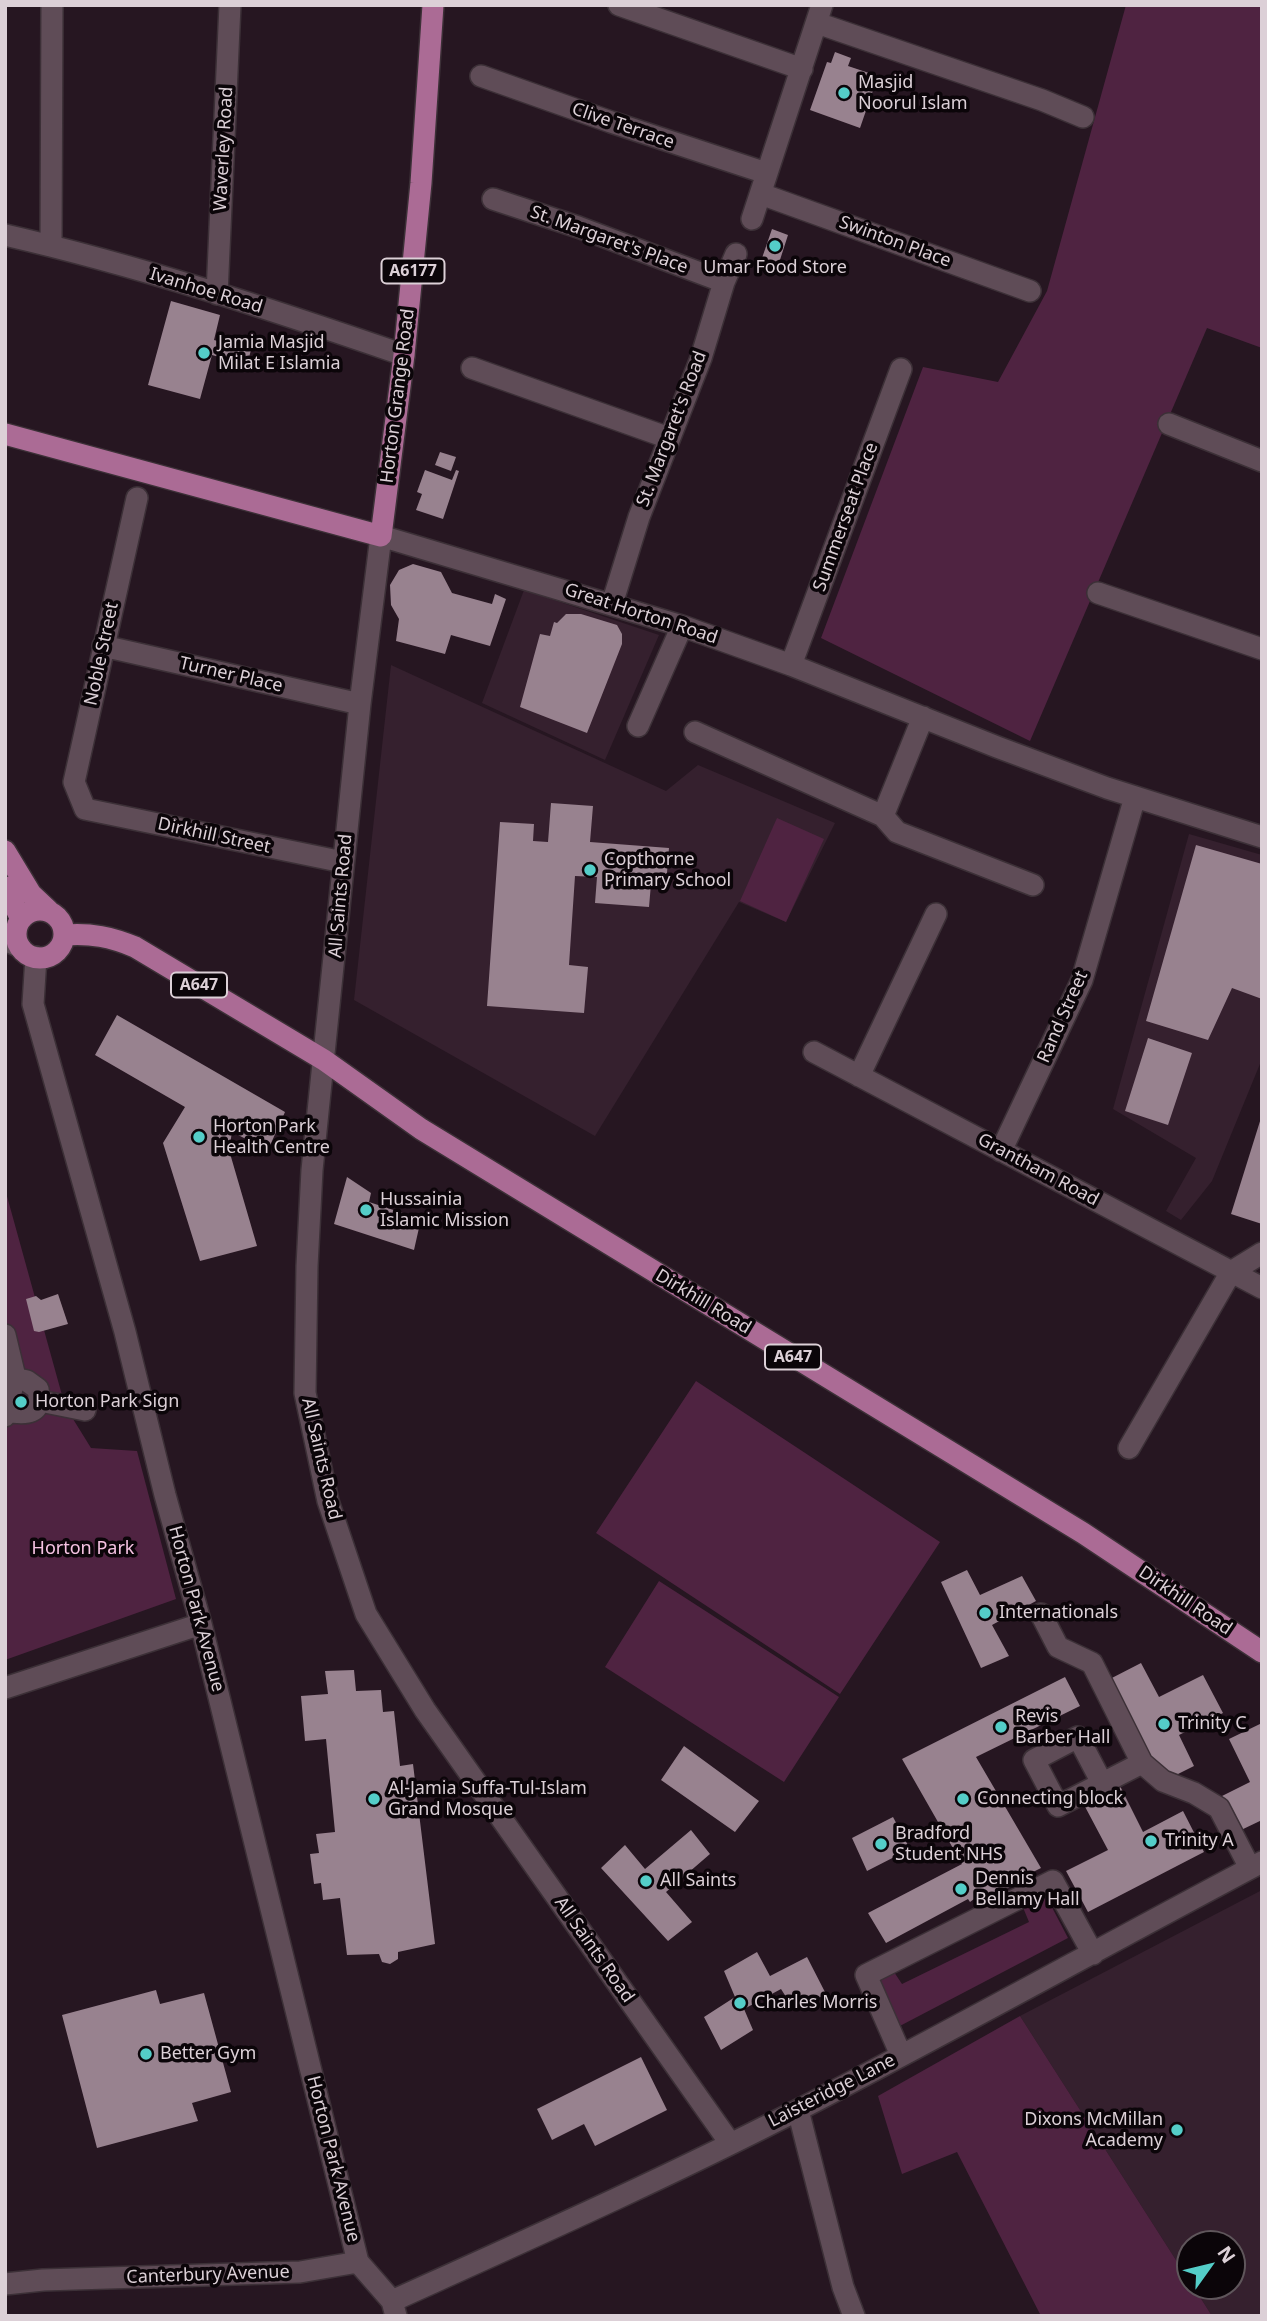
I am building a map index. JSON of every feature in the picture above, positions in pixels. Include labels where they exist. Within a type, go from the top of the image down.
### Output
[{"type":"main road","name":"Horton Grange Road","points":[[381,536],[404,355],[421,183],[433,5]]},
{"type":"main road","name":"Great Horton Road","points":[[5,434],[381,536]]},
{"type":"main road","points":[[5,851],[31,894],[61,920],[65,935],[63,943],[52,955],[17,938]]},
{"type":"main road","points":[[5,887],[17,938]]},
{"type":"main road","points":[[17,938],[34,910],[49,911]]},
{"type":"main road","name":"A647","points":[[65,935],[87,933],[112,937],[135,947],[324,1060]]},
{"type":"main road","name":"Dirkhill Road","points":[[324,1060],[421,1129],[1083,1533],[1262,1652]]},
{"type":"street","points":[[51,246],[52,5]]},
{"type":"street","name":"Waverley Road","points":[[217,294],[230,5]]},
{"type":"street","points":[[619,5],[802,69]]},
{"type":"street","points":[[752,219],[820,14],[1083,117]]},
{"type":"street","name":"Clive Terrace","points":[[481,76],[766,173]]},
{"type":"street","name":"Swinton Place","points":[[761,194],[1030,291]]},
{"type":"street","name":"St. Margaret's Place","points":[[493,199],[578,227],[724,282]]},
{"type":"street","name":"Ivanhoe Road","points":[[5,235],[217,294],[404,355]]},
{"type":"street","name":"St. Margaret's Road","points":[[612,604],[639,517],[701,358],[724,282],[736,254]]},
{"type":"street","points":[[472,368],[669,438]]},
{"type":"street","name":"Summerseat Place","points":[[791,665],[901,369]]},
{"type":"street","points":[[1169,424],[1262,461]]},
{"type":"street","name":"Noble Street","points":[[85,809],[74,782],[137,498]]},
{"type":"street","name":"Great Horton Road","points":[[381,536],[682,626],[791,665],[997,747],[1135,797],[1262,837]]},
{"type":"street","name":"All Saints Road","points":[[381,536],[360,704],[311,1184],[305,1393],[328,1501],[366,1614],[425,1710],[730,2143]]},
{"type":"street","points":[[1098,593],[1262,649]]},
{"type":"street","points":[[638,726],[682,626]]},
{"type":"street","name":"Turner Place","points":[[103,646],[360,704]]},
{"type":"street","points":[[883,816],[923,717]]},
{"type":"street","points":[[695,732],[883,816],[897,832],[1033,884]]},
{"type":"street","name":"Rand Street","points":[[1001,1151],[1082,980],[1135,797]]},
{"type":"street","name":"Dirkhill Street","points":[[85,809],[343,862]]},
{"type":"street","points":[[859,1076],[936,914]]},
{"type":"street","name":"Horton Park Avenue","points":[[17,938],[125,1332],[165,1495],[201,1624],[358,2262]]},
{"type":"street","name":"Grantham Road","points":[[814,1052],[1262,1288]]},
{"type":"street","points":[[1129,1447],[1231,1272],[1262,1252]]},
{"type":"street","points":[[5,1335],[10,1376],[6,1412],[29,1413],[36,1409],[40,1401],[38,1389],[27,1381],[10,1376]]},
{"type":"street","points":[[40,1401],[85,1410]]},
{"type":"street","points":[[1041,1614],[1058,1647],[1092,1663],[1142,1763],[1163,1782],[1194,1793],[1219,1808],[1256,1865]]},
{"type":"street","points":[[5,1688],[201,1624]]},
{"type":"street","points":[[1102,1783],[1078,1737],[1034,1760],[1058,1806],[1077,1807],[1102,1783],[1142,1763]]},
{"type":"street","name":"Laisteridge Lane","points":[[394,2308],[798,2110],[1256,1865]]},
{"type":"street","points":[[901,2055],[866,1975],[1053,1881],[1093,1954]]},
{"type":"street","points":[[798,2110],[843,2287],[855,2316]]},
{"type":"street","points":[[358,2262],[394,2308]]},
{"type":"street","name":"Canterbury Avenue","points":[[5,2284],[51,2280],[300,2272],[358,2262]]},
{"type":"shaded area","points":[[524,590],[659,635],[605,760],[482,703]]},
{"type":"shaded area","name":"Copthorne Primary School","points":[[391,665],[666,791],[698,765],[835,823],[786,922],[739,902],[595,1136],[354,1000]]},
{"type":"shaded area","points":[[1189,834],[1262,855],[1262,1059],[1212,1181],[1181,1220],[1166,1211],[1196,1158],[1113,1109]]},
{"type":"shaded area","name":"Dixons McMillan Academy","points":[[1262,1890],[1262,2316],[1212,2316],[1202,2300],[1246,2300],[1246,2230],[1176,2230],[1176,2260],[1020,2016]]},
{"type":"green space","points":[[1126,5],[1262,5],[1262,348],[1207,328],[1030,741],[821,638],[923,367],[998,382],[1047,291]]},
{"type":"green space","points":[[777,818],[824,839],[786,922],[740,901]]},
{"type":"green space","name":"Horton Park","points":[[5,1189],[65,1406],[91,1448],[137,1451],[176,1599],[5,1660]]},
{"type":"green space","points":[[696,1381],[940,1542],[840,1694],[596,1533]]},
{"type":"green space","points":[[659,1581],[839,1697],[784,1782],[605,1667]]},
{"type":"green space","points":[[1045,1894],[1068,1938],[896,2028],[872,1979],[892,1969],[902,1984],[1029,1922],[1022,1905]]},
{"type":"green space","points":[[1020,2016],[1176,2260],[1176,2300],[1202,2300],[1212,2316],[1041,2316],[957,2152],[902,2174],[878,2096]]},
{"type":"building","name":"Masjid Noorul Islam","points":[[835,52],[851,58],[848,66],[878,76],[860,128],[810,110],[827,62],[831,63]]},
{"type":"building","name":"Umar Food Store","points":[[772,229],[788,235],[779,263],[762,258]]},
{"type":"building","name":"Jamia Masjid Milat E Islamia","points":[[171,301],[220,315],[214,340],[251,350],[247,365],[212,355],[200,399],[148,385]]},
{"type":"building","points":[[440,452],[456,457],[451,471],[435,465]]},
{"type":"building","points":[[425,470],[452,480],[456,470],[459,471],[443,519],[416,510],[422,494],[417,492]]},
{"type":"building","points":[[413,564],[441,572],[452,593],[492,604],[495,594],[506,599],[490,646],[451,635],[445,654],[396,641],[399,619],[391,605],[390,585],[399,570]]},
{"type":"building","points":[[566,614],[581,614],[617,625],[622,634],[622,644],[587,733],[520,707],[540,634],[550,636],[554,622],[557,623]]},
{"type":"building","points":[[551,803],[593,806],[590,842],[669,848],[666,885],[651,884],[649,907],[595,903],[597,877],[575,876],[569,965],[588,967],[584,1013],[487,1006],[500,822],[534,824],[533,841],[548,842]]},
{"type":"building","points":[[1196,845],[1262,864],[1262,999],[1232,988],[1208,1040],[1146,1021]]},
{"type":"building","name":"Horton Park Health Centre","points":[[117,1015],[285,1112],[268,1150],[232,1132],[229,1150],[257,1246],[200,1261],[163,1143],[185,1107],[95,1055]]},
{"type":"building","points":[[1148,1038],[1192,1053],[1168,1125],[1125,1111]]},
{"type":"building","points":[[1262,1118],[1262,1224],[1231,1214]]},
{"type":"building","name":"Hussainia Islamic Mission","points":[[347,1177],[371,1193],[369,1202],[421,1219],[414,1250],[334,1224]]},
{"type":"building","points":[[58,1294],[68,1324],[34,1331],[26,1299],[36,1296],[41,1300]]},
{"type":"building","name":"Internationals","points":[[967,1570],[980,1595],[1022,1576],[1036,1601],[992,1625],[1009,1656],[981,1668],[941,1582]]},
{"type":"building","name":"Trinity C","points":[[1141,1663],[1159,1697],[1203,1675],[1223,1713],[1179,1735],[1194,1766],[1158,1784],[1106,1681]]},
{"type":"building","name":"Al-Jamia Suffa-Tul-Islam Grand Mosque","points":[[354,1670],[356,1691],[381,1690],[383,1712],[394,1711],[400,1766],[413,1764],[435,1944],[398,1952],[398,1959],[390,1964],[382,1962],[379,1954],[347,1955],[340,1898],[323,1900],[321,1883],[314,1884],[310,1854],[319,1853],[316,1834],[335,1832],[326,1739],[305,1741],[301,1696],[328,1694],[325,1671]]},
{"type":"building","points":[[1065,1677],[1080,1706],[976,1757],[1041,1868],[977,1904],[974,1899],[970,1902],[968,1899],[886,1943],[868,1913],[962,1864],[902,1759]]},
{"type":"building","points":[[1262,1723],[1262,1820],[1239,1831],[1222,1796],[1250,1782],[1229,1739]]},
{"type":"building","points":[[684,1746],[759,1801],[735,1832],[661,1780]]},
{"type":"building","name":"Trinity A","points":[[1118,1782],[1143,1832],[1183,1811],[1204,1852],[1088,1912],[1066,1871],[1108,1850],[1082,1801]]},
{"type":"building","name":"Bradford Student NHS","points":[[893,1817],[910,1849],[867,1871],[852,1838]]},
{"type":"building","name":"All Saints","points":[[691,1830],[710,1854],[666,1892],[692,1922],[668,1941],[601,1868],[625,1845],[645,1869]]},
{"type":"building","name":"Charles Morris","points":[[757,1952],[770,1976],[807,1957],[826,1994],[795,2011],[781,1989],[744,2009],[753,2030],[721,2050],[704,2017],[735,1997],[724,1971]]},
{"type":"building","name":"Better Gym","points":[[156,1990],[160,2004],[204,1993],[231,2092],[192,2103],[198,2121],[97,2148],[62,2015]]},
{"type":"building","points":[[641,2057],[667,2110],[595,2146],[584,2124],[552,2140],[537,2109]]},
{"type":"place","name":"Masjid Noorul Islam","points":[[844,93]]},
{"type":"place","name":"Umar Food Store","points":[[775,246]]},
{"type":"place","name":"Jamia Masjid Milat E Islamia","points":[[204,353]]},
{"type":"place","name":"Copthorne Primary School","points":[[590,870]]},
{"type":"place","name":"Horton Park Health Centre","points":[[199,1137]]},
{"type":"place","name":"Hussainia Islamic Mission","points":[[366,1210]]},
{"type":"place","name":"Horton Park Sign","points":[[21,1402]]},
{"type":"place","name":"Internationals","points":[[985,1613]]},
{"type":"place","name":"Trinity C","points":[[1164,1724]]},
{"type":"place","name":"Revis Barber Hall","points":[[1001,1727]]},
{"type":"place","name":"Al-Jamia Suffa-Tul-Islam Grand Mosque","points":[[374,1799]]},
{"type":"place","name":"Connecting block","points":[[963,1799]]},
{"type":"place","name":"Trinity A","points":[[1151,1841]]},
{"type":"place","name":"Bradford Student NHS","points":[[881,1844]]},
{"type":"place","name":"All Saints","points":[[646,1881]]},
{"type":"place","name":"Dennis Bellamy Hall","points":[[961,1889]]},
{"type":"place","name":"Charles Morris","points":[[740,2003]]},
{"type":"place","name":"Better Gym","points":[[146,2054]]},
{"type":"place","name":"Dixons McMillan Academy","points":[[1177,2130]]}]
